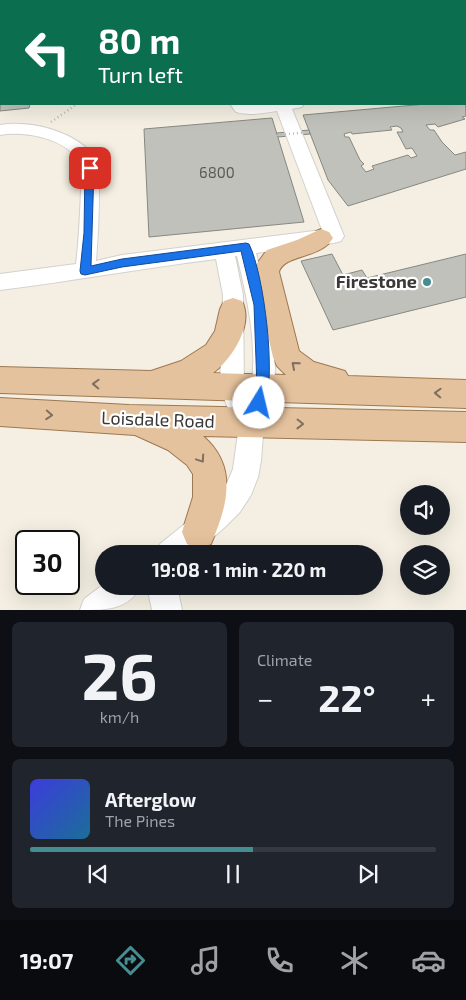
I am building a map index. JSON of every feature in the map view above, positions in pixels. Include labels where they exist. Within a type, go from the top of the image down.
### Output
[{"type":"main road","points":[[321,238],[305,247],[273,256],[267,264],[266,272],[287,357],[296,368],[307,373],[342,381],[410,392]]},
{"type":"main road","points":[[137,386],[183,375],[211,359],[228,335],[233,310]]},
{"type":"main road","name":"Loisdale Road","points":[[0,380],[137,386],[264,387],[466,394]]},
{"type":"main road","name":"Loisdale Road","points":[[0,412],[129,420],[466,427]]},
{"type":"main road","points":[[129,420],[173,436],[189,444],[200,455],[208,469],[211,483],[207,515],[198,532]]},
{"type":"street","points":[[0,282],[85,271],[122,263],[334,236],[290,105],[248,111]]},
{"type":"street","points":[[0,130],[19,127],[39,130],[72,146],[87,160],[90,168],[89,233],[85,271]]},
{"type":"street","points":[[181,545],[213,521],[237,493],[243,481],[250,451],[251,423],[264,387],[260,305],[246,247]]},
{"type":"street","points":[[224,250],[233,295],[232,388],[238,403],[251,423]]},
{"type":"street","points":[[95,610],[114,595]]},
{"type":"street","points":[[164,595],[167,610]]},
{"type":"path","points":[[39,130],[76,105]]},
{"type":"path","points":[[277,135],[309,132]]},
{"type":"shaded area","points":[[0,105],[466,105],[466,610],[0,610]]},
{"type":"building","points":[[0,105],[30,105],[29,108],[0,111]]},
{"type":"building","points":[[415,105],[466,105],[466,116],[462,117],[465,119],[438,127],[435,124],[426,125],[430,130],[434,130],[442,142],[455,155],[466,152],[466,169],[348,206],[328,180],[303,115]],"holes":[[[397,126],[403,132],[397,132],[406,149],[412,148],[417,156],[411,158],[408,155],[372,166],[374,169],[366,172],[361,166],[364,164],[360,160],[349,137],[345,137],[344,134],[392,130],[390,127]]]},
{"type":"building","points":[[272,118],[304,222],[149,237],[144,129]]},
{"type":"building","points":[[309,130],[310,134],[278,137],[277,133]]},
{"type":"building","points":[[332,254],[343,275],[362,270],[367,278],[466,254],[466,297],[333,330],[301,261]]},
{"type":"place","name":"Firestone","points":[[427,282]]},
{"type":"route","points":[[90,168],[89,233],[85,271],[122,263],[246,247],[260,305],[264,387],[259,403]]}]
